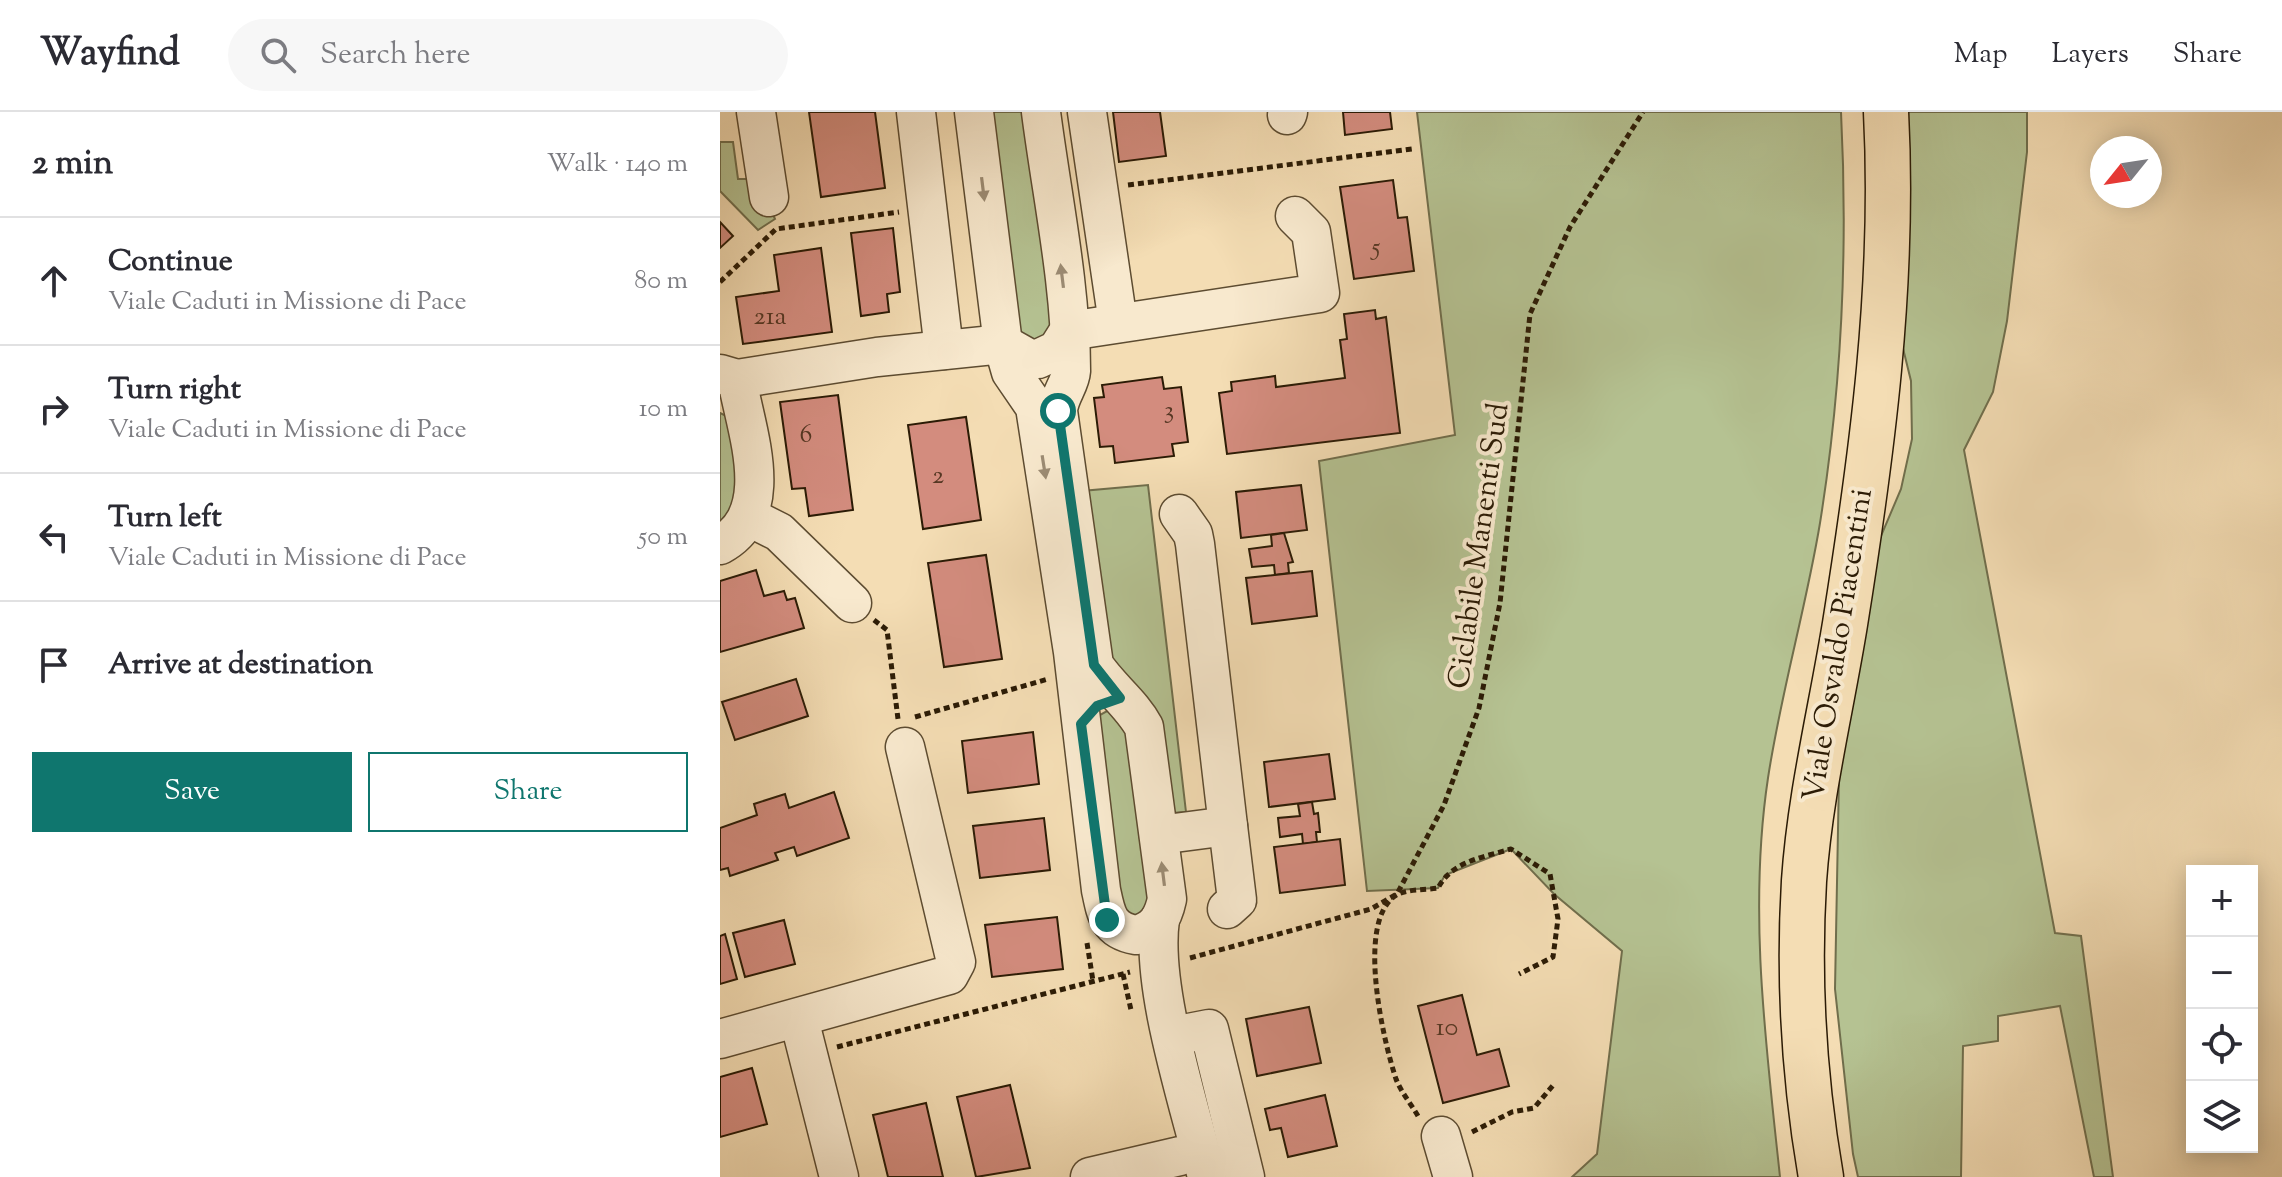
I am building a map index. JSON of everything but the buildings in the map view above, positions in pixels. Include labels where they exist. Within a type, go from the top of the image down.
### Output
[{"type":"main road","name":"Viale Osvaldo Piacentini","points":[[1821,1177],[1810,1113],[1802,1016],[1804,880],[1811,811],[1844,627],[1877,403],[1886,251],[1886,112]]},
{"type":"street","points":[[756,112],[769,197]]},
{"type":"street","points":[[916,112],[944,350]]},
{"type":"street","points":[[974,112],[1003,344],[1011,372],[1035,407],[1107,920],[1147,969],[1173,1036],[1190,1170]]},
{"type":"street","points":[[1041,112],[1069,331],[1071,376],[1060,392],[1058,411],[1094,665],[1120,698],[1134,710],[1144,727],[1167,899],[1157,943],[1147,969],[1190,1170]]},
{"type":"street","points":[[1087,112],[1118,323]]},
{"type":"street","points":[[720,545],[749,517],[756,490],[729,376],[1003,344],[1028,358],[1038,359],[1057,350],[1069,331],[1320,293],[1311,232],[1295,216]]},
{"type":"street","points":[[1179,514],[1193,534],[1237,900],[1227,909]]},
{"type":"street","points":[[749,517],[779,532],[852,603]]},
{"type":"street","points":[[1081,724],[1097,706],[1120,698]]},
{"type":"street","points":[[720,1039],[949,975],[956,962],[905,747]]},
{"type":"street","points":[[1159,835],[1228,826]]},
{"type":"street","points":[[1117,930],[1136,935],[1151,930],[1160,919]]},
{"type":"street","points":[[799,1019],[839,1177]]},
{"type":"street","points":[[1173,1036],[1209,1029],[1245,1177]]},
{"type":"street","points":[[1441,1136],[1453,1177]]},
{"type":"street","points":[[1090,1177],[1190,1170]]},
{"type":"path","name":"Ciclabile Manenti Sud","points":[[1441,1136],[1422,1122],[1398,1083],[1379,1020],[1374,938],[1382,910],[1397,894],[1444,805],[1479,708],[1500,603],[1530,314],[1570,227],[1643,112]]},
{"type":"path","points":[[852,603],[887,630],[899,721],[1053,677]]},
{"type":"path","points":[[834,1048],[1371,909],[1397,894],[1438,888],[1445,875],[1471,860],[1511,849],[1550,874],[1558,936],[1553,957],[1519,974]]},
{"type":"path","points":[[1441,1136],[1479,1131],[1512,1112],[1534,1108],[1555,1083]]},
{"type":"green space","points":[[983,112],[1030,112],[1055,319],[1044,343],[1015,336]]},
{"type":"green space","points":[[1417,112],[1841,112],[1843,267],[1834,420],[1820,523],[1773,746],[1759,877],[1761,978],[1780,1177],[1572,1177],[1597,1154],[1622,951],[1554,894],[1511,849],[1445,875],[1438,888],[1367,891],[1319,461],[1455,435]]},
{"type":"green space","points":[[1908,112],[2027,112],[2027,152],[2007,321],[1993,392],[1964,450],[2055,933],[2081,936],[2113,1177],[2094,1177],[2060,1006],[1998,1016],[1998,1041],[1963,1046],[1961,1177],[1858,1177],[1853,1154],[1835,989],[1839,776],[1872,557],[1901,489],[1912,439],[1911,381],[1899,332],[1909,242]]},
{"type":"green space","points":[[720,142],[733,142],[738,179],[757,179],[775,219],[758,230],[720,191]]},
{"type":"green space","points":[[720,413],[730,418],[742,472],[737,514],[720,529]]},
{"type":"green space","points":[[1148,485],[1186,812],[1171,813],[1102,638],[1082,491]]},
{"type":"green space","points":[[1109,710],[1137,729],[1149,918],[1118,918],[1098,716]]},
{"type":"route","points":[[1058,411],[1094,665],[1108,687],[1120,698],[1097,706],[1081,724],[1107,920]]}]
